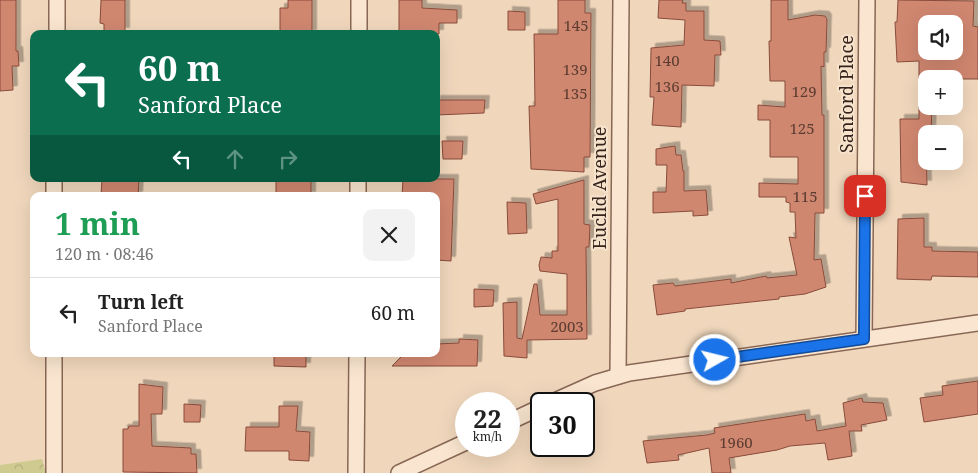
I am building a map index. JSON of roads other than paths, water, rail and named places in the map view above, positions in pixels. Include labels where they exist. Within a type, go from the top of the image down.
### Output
[{"type":"street","points":[[57,0],[57,30]]},
{"type":"street","points":[[359,0],[359,30]]},
{"type":"street","name":"Euclid Avenue","points":[[618,376],[620,0]]},
{"type":"street","name":"Sanford Place","points":[[864,339],[866,0]]},
{"type":"street","points":[[575,392],[618,376],[978,323]]},
{"type":"street","points":[[54,357],[54,473]]},
{"type":"street","points":[[356,473],[357,357]]},
{"type":"street","points":[[399,473],[455,447]]}]
